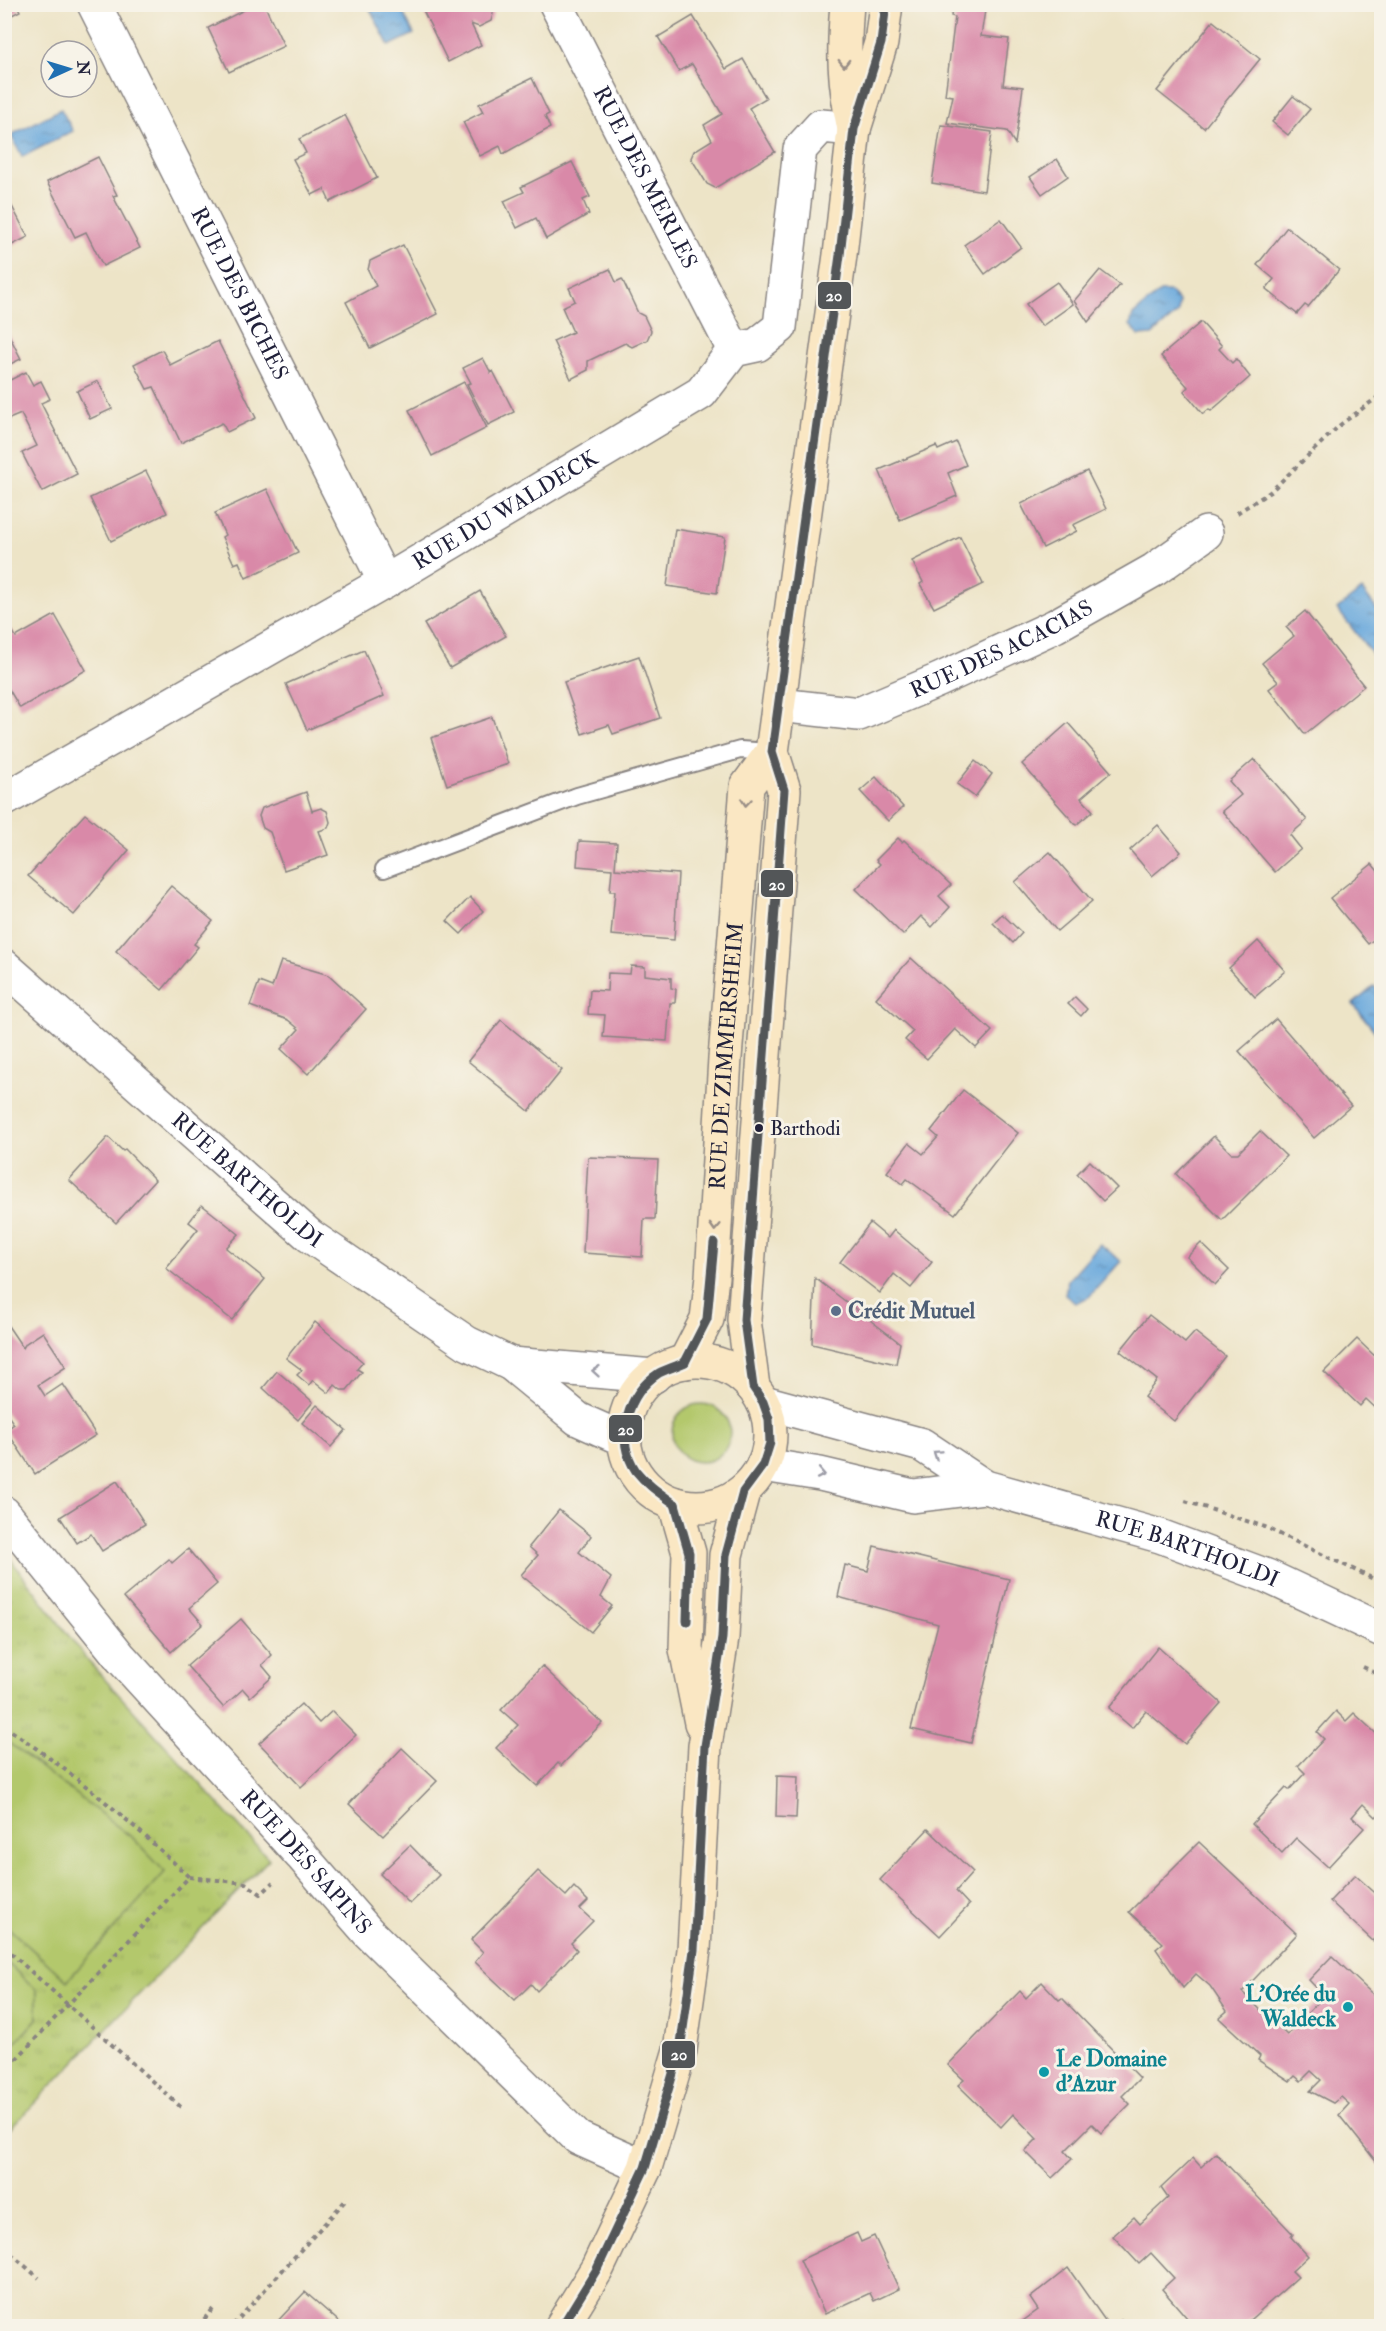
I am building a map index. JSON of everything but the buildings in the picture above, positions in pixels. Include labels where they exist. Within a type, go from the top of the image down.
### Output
[{"type":"main road","name":"RUE DE ZIMMERSHEIM","points":[[848,4],[844,45],[844,84],[854,129]]},
{"type":"main road","name":"RUE DE ZIMMERSHEIM","points":[[758,1394],[744,1320],[784,790],[772,752],[840,255],[854,129],[878,54],[886,4]]},
{"type":"main road","name":"RUE DE ZIMMERSHEIM","points":[[685,1362],[707,1319],[712,1277],[725,1058],[747,786],[772,752]]},
{"type":"main road","points":[[562,2326],[597,2269],[645,2168],[664,2113],[680,2050],[688,1999],[700,1876],[705,1746],[722,1638],[726,1555],[732,1523],[743,1492],[763,1465],[770,1443],[769,1419],[758,1394],[738,1374],[721,1365],[702,1361],[685,1362],[669,1367],[654,1376],[632,1402],[624,1440],[630,1461],[640,1479],[655,1494],[675,1504],[696,1508],[712,1506],[743,1492]]},
{"type":"main road","points":[[675,1504],[690,1553],[686,1649],[705,1746]]},
{"type":"street","name":"RUE DES BICHES","points":[[94,4],[385,582]]},
{"type":"street","name":"RUE DES MERLES","points":[[556,4],[734,350]]},
{"type":"street","points":[[734,350],[757,345],[780,327],[800,149],[821,126],[854,129]]},
{"type":"street","name":"RUE DU WALDECK","points":[[4,800],[385,582],[701,393],[734,350]]},
{"type":"street","name":"RUE DES ACACIAS","points":[[778,705],[859,714],[1055,626],[1154,570],[1206,533]]},
{"type":"street","name":"RUE BARTHOLDI","points":[[4,966],[310,1236],[458,1337],[511,1364],[578,1419],[624,1440]]},
{"type":"street","name":"RUE BARTHOLDI","points":[[511,1364],[654,1376]]},
{"type":"street","name":"RUE BARTHOLDI","points":[[758,1394],[922,1444],[985,1487],[1160,1536],[1267,1576],[1382,1630]]},
{"type":"street","name":"RUE BARTHOLDI","points":[[763,1465],[820,1474],[913,1496],[985,1487]]},
{"type":"street","name":"RUE DES SAPINS","points":[[4,1513],[121,1658],[368,1932],[578,2138],[645,2168]]},
{"type":"lane","points":[[384,869],[577,796],[740,750],[772,752]]},
{"type":"path","points":[[1206,533],[1270,492],[1340,425],[1382,394]]},
{"type":"path","points":[[4,1726],[95,1793],[143,1832],[189,1877],[245,1883],[261,1894],[301,1855]]},
{"type":"path","points":[[4,2072],[189,1877]]},
{"type":"path","points":[[4,1947],[184,2110]]},
{"type":"path","points":[[233,2325],[345,2201]]},
{"type":"path","points":[[4,2248],[39,2278]]},
{"type":"path","points":[[198,2326],[214,2308]]},
{"type":"green space","points":[[695,1404],[707,1404],[722,1412],[730,1427],[730,1439],[722,1454],[707,1462],[695,1462],[680,1454],[672,1439],[672,1427],[680,1412]]},
{"type":"green space","points":[[5,1552],[88,1661],[269,1859],[5,2134],[5,2054],[37,2019],[37,1990],[5,1961],[5,1925],[67,1981],[165,1872],[134,1839],[5,1740]]},
{"type":"green space","points":[[5,1740],[134,1839],[166,1872],[67,1981],[5,1925]]},
{"type":"green space","points":[[5,1961],[37,1990],[37,2019],[5,2054]]},
{"type":"water","points":[[368,5],[399,5],[414,34],[389,46]]},
{"type":"water","points":[[61,109],[73,131],[22,157],[11,135]]},
{"type":"water","points":[[1160,292],[1170,292],[1179,302],[1178,313],[1152,335],[1139,336],[1130,325],[1133,315]]},
{"type":"water","points":[[1362,590],[1381,615],[1381,657],[1377,660],[1337,609]]},
{"type":"water","points":[[1374,986],[1381,994],[1381,1039],[1353,1004]]},
{"type":"water","points":[[1100,1244],[1121,1261],[1089,1297],[1075,1303],[1065,1295],[1068,1280]]},
{"type":"transit line","name":"20","points":[[562,2326],[597,2269],[645,2168],[680,2050],[694,1950],[705,1746],[722,1638],[726,1555],[743,1492],[763,1465],[770,1443],[769,1419],[763,1402],[753,1387],[744,1320],[784,790],[772,752],[840,255],[854,129],[881,43],[886,4]]},
{"type":"transit line","name":"20","points":[[685,1362],[707,1319],[714,1243]]},
{"type":"transit line","name":"20","points":[[675,1504],[649,1485],[636,1471],[629,1458],[625,1431],[632,1405],[648,1382],[659,1373],[685,1362]]},
{"type":"transit line","name":"20","points":[[675,1504],[689,1553],[687,1621]]},
{"type":"place","name":"Barthodi","points":[[759,1128]]},
{"type":"place","name":"Crédit Mutuel","points":[[836,1311]]},
{"type":"place","name":"L'Orée du Waldeck","points":[[1348,2007]]},
{"type":"place","name":"Le Domaine d'Azur","points":[[1044,2072]]}]
